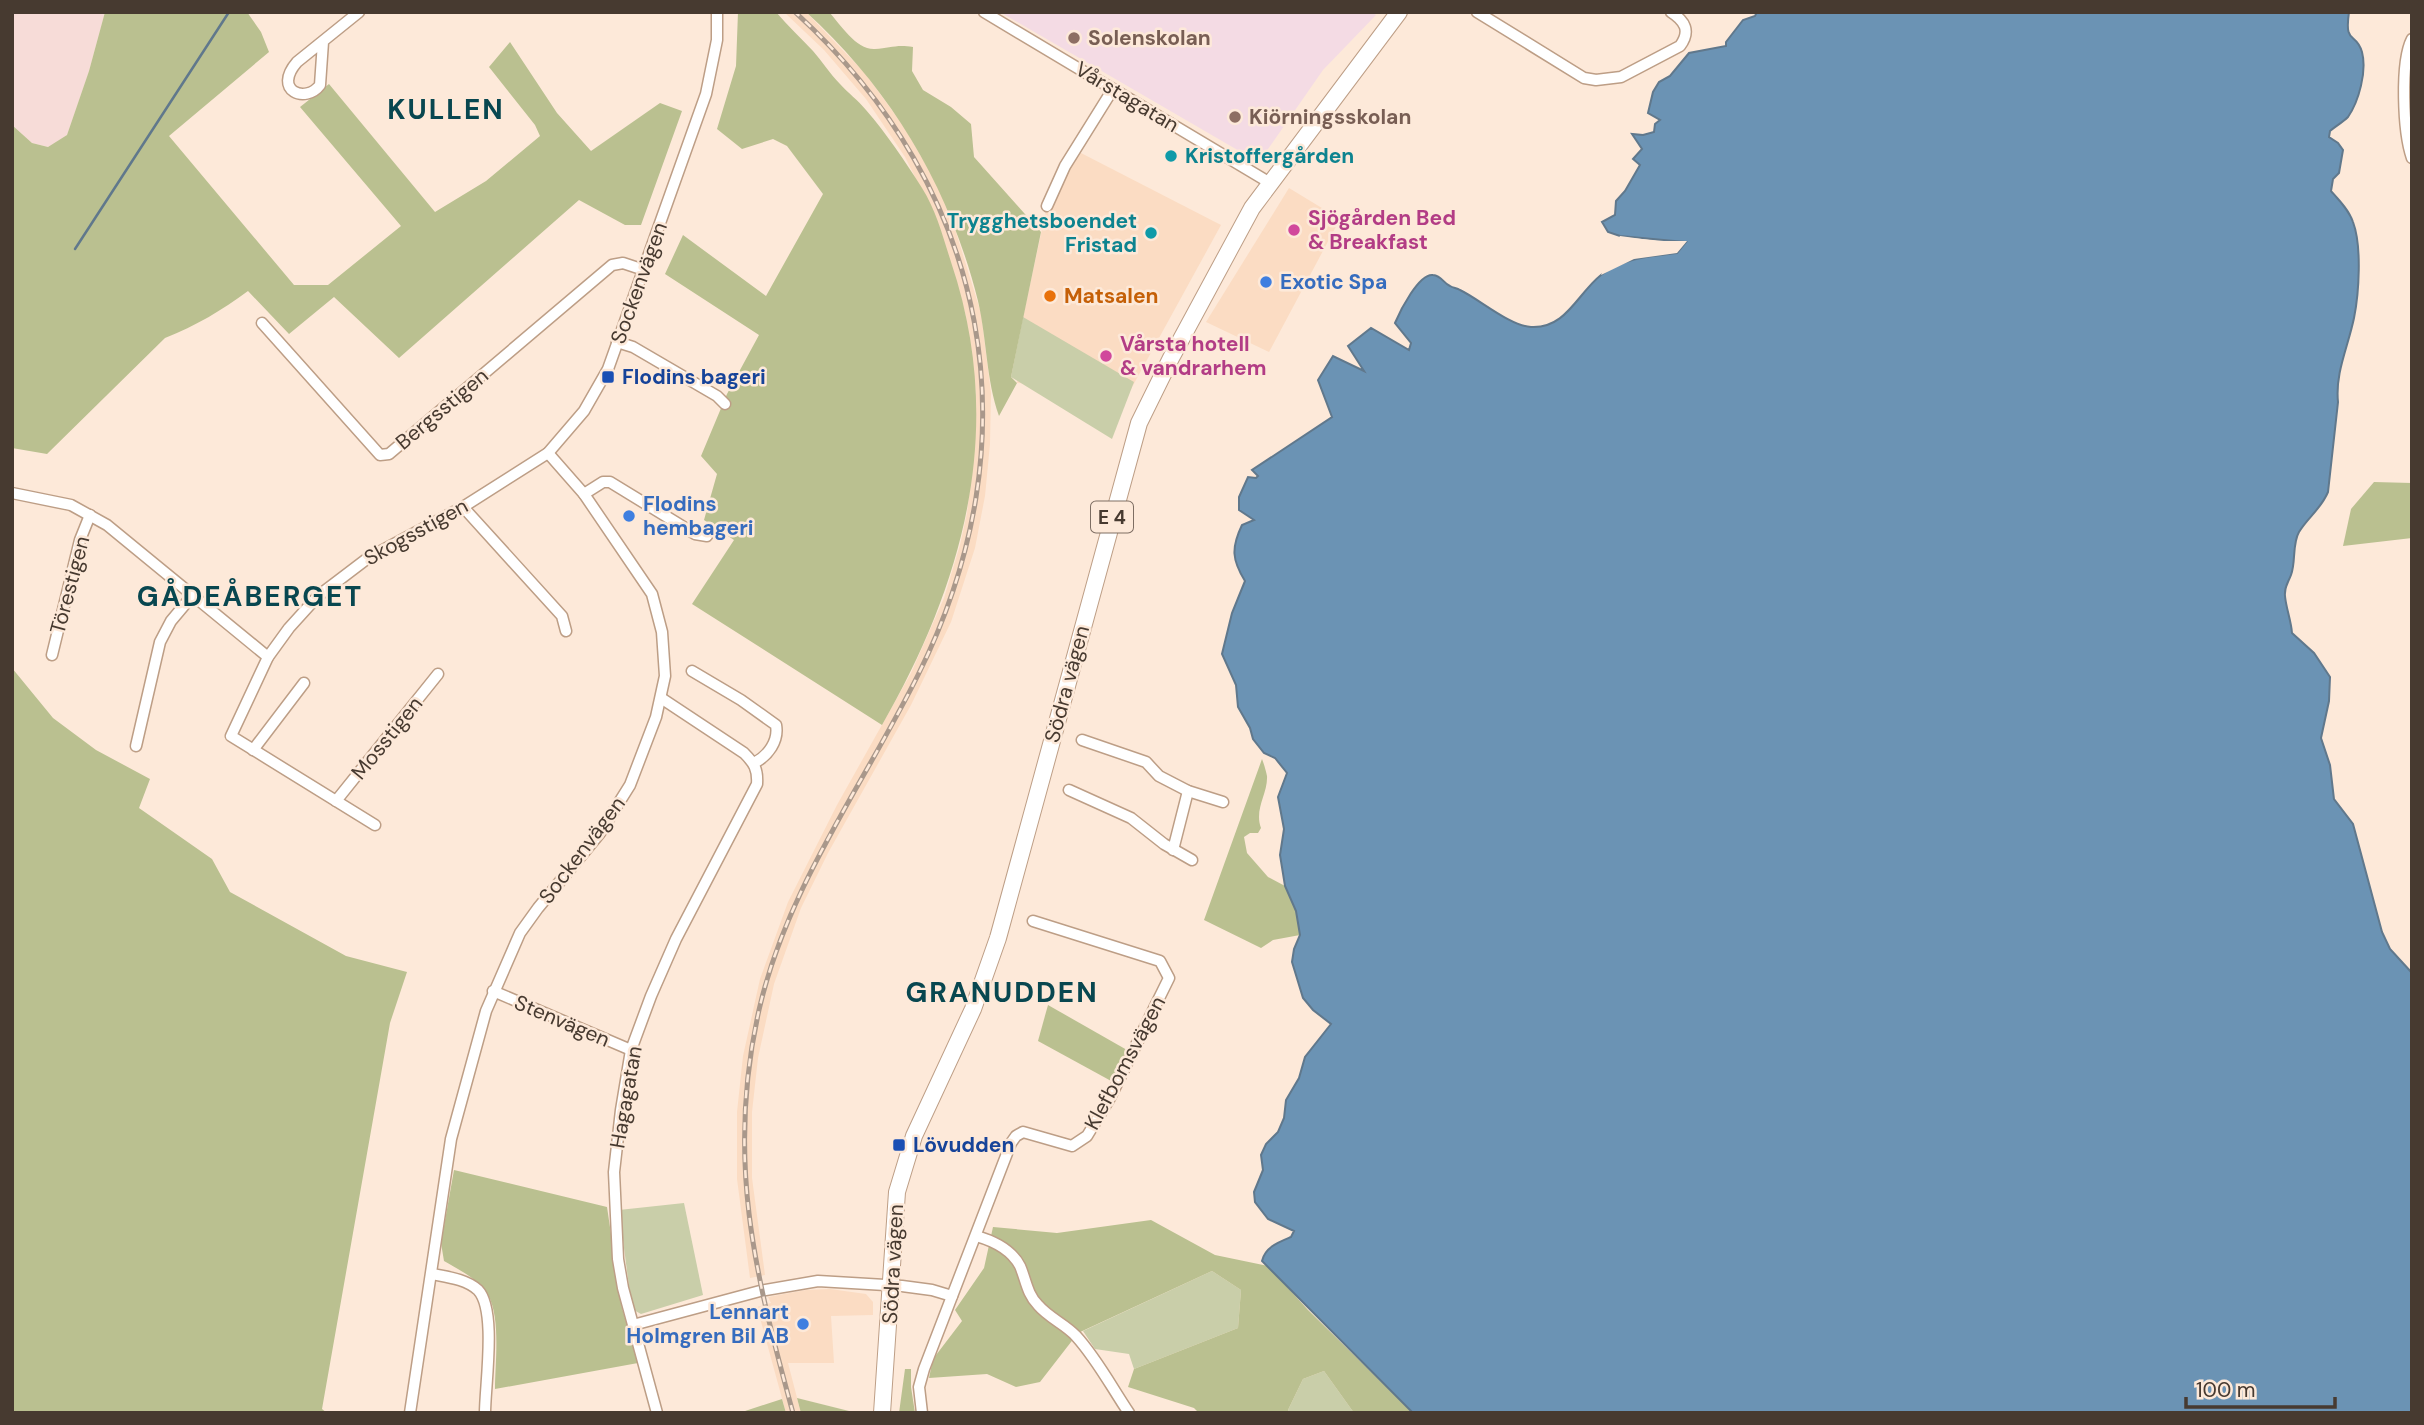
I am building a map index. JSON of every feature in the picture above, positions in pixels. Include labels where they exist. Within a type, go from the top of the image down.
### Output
[{"type":"highway","name":"Södra vägen","points":[[882,1413],[897,1192],[914,1136],[973,1009],[998,938],[1139,423],[1239,228],[1399,12]]},
{"type":"street","points":[[323,42],[320,85],[309,94],[295,91],[286,81],[297,62],[359,12]]},
{"type":"street","name":"Sockenvägen","points":[[410,1413],[451,1139],[464,1084],[493,991],[520,933],[600,833],[630,785],[647,744],[661,698],[665,658],[663,632],[652,594],[584,494],[548,453],[584,411],[608,369],[706,94],[717,40],[717,12]]},
{"type":"street","name":"Vårstagatan","points":[[984,12],[1270,183]]},
{"type":"street","points":[[1476,12],[1584,78],[1606,80],[1621,77],[1680,46],[1685,37],[1685,24],[1671,12]]},
{"type":"street","points":[[2412,39],[2405,65],[2405,90],[2412,158]]},
{"type":"street","points":[[1047,206],[1065,166],[1113,89]]},
{"type":"street","name":"Bergsstigen","points":[[262,323],[380,455],[389,454],[612,265],[623,263],[644,270]]},
{"type":"street","points":[[617,342],[633,347],[717,396],[725,404]]},
{"type":"street","name":"Skogsstigen","points":[[268,657],[307,608],[341,577],[368,558],[463,507],[548,453]]},
{"type":"street","points":[[584,494],[603,482],[610,482],[695,534],[707,536]]},
{"type":"street","points":[[12,494],[71,505],[107,525],[268,657]]},
{"type":"street","points":[[463,507],[562,616],[566,631]]},
{"type":"street","name":"Törestigen","points":[[52,655],[80,540],[90,516]]},
{"type":"street","points":[[135,746],[160,642],[171,621],[192,596]]},
{"type":"street","name":"Mosstigen","points":[[268,657],[231,736],[375,825]]},
{"type":"street","points":[[661,698],[744,753],[754,763],[763,758],[775,741],[776,725],[751,706],[692,671]]},
{"type":"street","name":"Mosstigen","points":[[336,801],[438,674]]},
{"type":"street","points":[[253,750],[304,683]]},
{"type":"street","points":[[1082,740],[1146,762],[1159,776],[1188,791],[1223,802]]},
{"type":"street","name":"Hagagatan","points":[[657,1413],[623,1288],[618,1259],[614,1192],[616,1144],[631,1050],[650,996],[676,939],[757,784],[758,774],[754,763]]},
{"type":"street","points":[[1069,790],[1131,818],[1173,850],[1192,860]]},
{"type":"street","points":[[1173,850],[1188,791]]},
{"type":"street","name":"Klefbomsvägen","points":[[922,1413],[919,1387],[1011,1143],[1023,1132],[1072,1146],[1087,1136],[1110,1098],[1169,978],[1160,961],[1033,921]]},
{"type":"street","name":"Stenvägen","points":[[493,991],[631,1050]]},
{"type":"street","points":[[976,1236],[992,1240],[1012,1255],[1039,1307],[1078,1337],[1129,1413]]},
{"type":"street","points":[[432,1274],[468,1283],[479,1291],[486,1303],[488,1323],[485,1413]]},
{"type":"street","points":[[633,1325],[800,1283],[844,1281],[891,1285],[932,1290],[952,1296]]},
{"type":"shaded area","points":[[12,12],[105,12],[89,71],[67,135],[49,147],[32,143],[12,125]]},
{"type":"shaded area","points":[[784,12],[806,12],[865,73],[904,127],[936,182],[950,213],[981,313],[991,393],[990,444],[985,496],[975,548],[951,622],[911,705],[828,853],[801,908],[774,984],[758,1058],[752,1112],[752,1178],[765,1275],[750,1278],[737,1179],[737,1112],[743,1056],[760,979],[788,902],[837,805],[911,673],[944,598],[967,513],[975,443],[976,394],[966,316],[936,219],[905,157],[866,99],[824,50]]},
{"type":"shaded area","name":"Kiörningsskolan","points":[[1000,12],[1371,12],[1376,15],[1323,70],[1266,152],[1253,159]]},
{"type":"shaded area","points":[[1079,152],[1221,225],[1131,389],[1017,383],[1023,317],[1047,206]]},
{"type":"shaded area","points":[[1289,188],[1340,219],[1269,352],[1206,322]]},
{"type":"shaded area","points":[[830,1289],[866,1294],[873,1302],[873,1315],[831,1316],[834,1363],[788,1363],[801,1413],[786,1413],[757,1307],[771,1303],[768,1297]]},
{"type":"green space","points":[[105,12],[247,12],[261,32],[269,52],[169,136],[294,285],[328,285],[401,226],[300,107],[329,84],[435,212],[486,181],[540,136],[535,125],[489,67],[510,42],[557,113],[591,151],[660,103],[682,111],[641,225],[625,225],[579,200],[399,358],[334,297],[289,334],[248,291],[208,317],[165,338],[47,454],[12,448],[12,125],[32,143],[48,147],[67,135],[89,71]]},
{"type":"green space","points":[[738,12],[776,12],[836,80],[863,106],[888,138],[931,205],[951,262],[967,323],[975,383],[975,442],[969,500],[955,557],[936,614],[882,725],[692,604],[734,540],[704,520],[717,474],[701,456],[727,394],[759,335],[665,274],[683,235],[766,296],[823,194],[787,146],[773,139],[742,149],[717,129],[736,66]]},
{"type":"green space","points":[[806,12],[829,12],[849,36],[868,48],[913,47],[912,71],[923,90],[951,107],[971,124],[974,157],[1041,232],[1011,377],[1017,383],[999,416],[978,301],[966,260],[934,181],[891,108],[837,42]]},
{"type":"green space","points":[[1023,317],[1134,382],[1112,439],[1011,377]]},
{"type":"green space","points":[[2374,482],[2412,483],[2412,538],[2343,546],[2351,509]]},
{"type":"green space","points":[[12,668],[53,718],[96,750],[150,779],[139,808],[212,859],[230,892],[346,956],[407,972],[390,1023],[322,1409],[327,1413],[12,1413]]},
{"type":"green space","points":[[1262,759],[1267,776],[1259,814],[1261,828],[1258,833],[1250,833],[1244,837],[1247,853],[1268,877],[1285,886],[1296,911],[1300,935],[1273,940],[1261,948],[1204,920]]},
{"type":"green space","points":[[1048,1005],[1127,1050],[1113,1082],[1038,1041]]},
{"type":"green space","points":[[454,1170],[607,1207],[622,1308],[638,1363],[495,1389],[496,1328],[492,1305],[480,1285],[444,1261],[441,1243]]},
{"type":"green space","points":[[684,1203],[703,1295],[641,1314],[632,1309],[619,1210]]},
{"type":"green space","points":[[1151,1220],[1215,1255],[1268,1266],[1308,1310],[1413,1413],[1354,1413],[1324,1371],[1303,1379],[1289,1413],[1199,1413],[1194,1408],[1128,1387],[1134,1369],[1238,1328],[1241,1290],[1212,1271],[1078,1333],[1040,1382],[1016,1387],[987,1374],[929,1378],[933,1359],[962,1321],[955,1310],[984,1268],[993,1227],[1057,1233]]},
{"type":"green space","points":[[1212,1271],[1241,1290],[1238,1328],[1134,1369],[1129,1354],[1095,1349],[1083,1331]]},
{"type":"green space","points":[[905,1369],[911,1369],[915,1413],[899,1413]]},
{"type":"green space","points":[[1324,1371],[1354,1413],[1289,1413],[1303,1379]]},
{"type":"green space","points":[[797,1398],[857,1413],[801,1413]]},
{"type":"green space","points":[[782,1399],[786,1413],[739,1413]]},
{"type":"water","points":[[1757,12],[2349,12],[2348,30],[2362,52],[2363,77],[2352,110],[2348,117],[2330,131],[2329,137],[2343,150],[2339,173],[2333,179],[2331,191],[2349,213],[2356,232],[2359,256],[2357,296],[2338,381],[2328,492],[2297,537],[2285,593],[2292,633],[2314,653],[2330,677],[2329,701],[2321,738],[2330,765],[2334,799],[2353,824],[2382,932],[2390,949],[2412,973],[2412,1413],[1413,1413],[1262,1261],[1269,1249],[1291,1237],[1294,1231],[1268,1219],[1255,1202],[1254,1192],[1263,1170],[1261,1155],[1266,1144],[1278,1132],[1284,1118],[1286,1100],[1299,1078],[1305,1057],[1331,1024],[1303,998],[1292,962],[1300,935],[1296,911],[1285,886],[1280,855],[1284,829],[1278,797],[1287,773],[1275,758],[1264,753],[1253,739],[1238,707],[1236,685],[1222,654],[1232,613],[1245,581],[1235,560],[1236,540],[1242,525],[1254,520],[1239,510],[1239,497],[1248,477],[1258,476],[1252,470],[1332,417],[1318,380],[1333,356],[1364,371],[1348,346],[1371,328],[1409,350],[1411,343],[1395,323],[1416,286],[1428,276],[1438,277],[1514,322],[1531,327],[1543,326],[1562,316],[1609,269],[1637,259],[1677,253],[1686,242],[1620,236],[1608,232],[1602,222],[1615,215],[1616,201],[1640,165],[1633,159],[1642,149],[1632,134],[1654,132],[1655,124],[1660,120],[1648,113],[1653,92],[1659,82],[1670,76],[1689,53],[1726,46],[1726,42],[1743,20],[1755,16]]},
{"type":"pier","points":[[1620,236],[1657,241],[1687,241],[1677,253],[1634,259],[1601,275],[1603,270],[1633,255],[1675,250],[1679,245],[1618,239]]},
{"type":"waterway","points":[[75,249],[229,12]]},
{"type":"railway","points":[[793,1413],[756,1262],[749,1213],[745,1115],[749,1064],[759,1010],[788,921],[807,879],[918,675],[955,586],[976,497],[983,408],[974,322],[951,238],[914,158],[861,82],[795,12]]},
{"type":"place","name":"Solenskolan","points":[[1074,38]]},
{"type":"place","name":"Kiörningsskolan","points":[[1235,117]]},
{"type":"place","name":"Kristoffergården","points":[[1171,156]]},
{"type":"place","name":"Sjögården Bed & Breakfast","points":[[1294,230]]},
{"type":"place","name":"Trygghetsboendet Fristad","points":[[1151,233]]},
{"type":"place","name":"Exotic Spa","points":[[1266,282]]},
{"type":"place","name":"Matsalen","points":[[1050,296]]},
{"type":"place","name":"Vårsta hotell & vandrarhem","points":[[1106,356]]},
{"type":"place","name":"Flodins bageri","points":[[608,377]]},
{"type":"place","name":"Flodins hembageri","points":[[629,516]]},
{"type":"place","name":"Lövudden","points":[[899,1145]]},
{"type":"place","name":"Lennart Holmgren Bil AB","points":[[803,1324]]},
{"type":"district","name":"KULLEN","points":[[446,109]]},
{"type":"district","name":"GÅDEÅBERGET","points":[[250,596]]},
{"type":"district","name":"GRANUDDEN","points":[[1002,992]]}]
